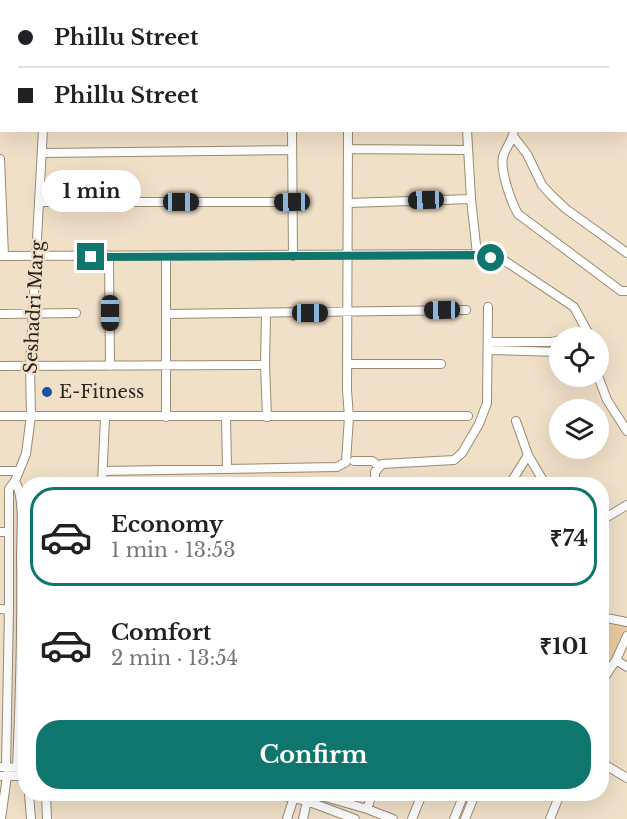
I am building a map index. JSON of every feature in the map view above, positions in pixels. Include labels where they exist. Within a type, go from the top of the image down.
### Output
[{"type":"street","name":"Seshadri Marg","points":[[1,819],[4,685],[10,573],[9,489],[26,454],[32,416],[30,366],[43,132]]},
{"type":"street","points":[[292,132],[293,256]]},
{"type":"street","points":[[103,471],[341,466],[347,459],[349,417],[348,132]]},
{"type":"street","points":[[467,132],[477,255]]},
{"type":"street","points":[[513,133],[527,154],[542,185],[551,195],[566,209],[627,254]]},
{"type":"street","points":[[513,133],[502,161],[513,206],[518,214],[621,291],[627,291]]},
{"type":"street","points":[[348,149],[467,150]]},
{"type":"street","points":[[42,153],[292,150]]},
{"type":"street","points":[[0,159],[2,256],[477,255],[505,261],[573,307],[585,327]]},
{"type":"street","points":[[349,203],[471,199]]},
{"type":"street","points":[[39,202],[292,202]]},
{"type":"street","points":[[165,417],[166,256]]},
{"type":"street","points":[[109,257],[110,366]]},
{"type":"street","points":[[375,477],[379,466],[388,463],[448,461],[459,458],[487,403],[488,307]]},
{"type":"street","points":[[166,314],[466,310]]},
{"type":"street","points":[[0,314],[76,313]]},
{"type":"street","points":[[266,313],[267,417]]},
{"type":"street","points":[[489,346],[549,342]]},
{"type":"street","points":[[489,346],[549,351]]},
{"type":"street","points":[[348,364],[441,364]]},
{"type":"street","points":[[0,366],[265,365]]},
{"type":"street","points":[[602,387],[607,400],[627,431]]},
{"type":"street","points":[[0,417],[468,416]]},
{"type":"street","points":[[226,417],[226,468]]},
{"type":"street","points":[[103,477],[105,418]]},
{"type":"street","points":[[516,421],[528,454],[541,477]]},
{"type":"street","points":[[514,477],[528,454]]},
{"type":"street","points":[[354,461],[372,461],[379,466]]},
{"type":"street","points":[[0,471],[19,471]]},
{"type":"street","points":[[15,480],[18,485]]},
{"type":"street","points":[[609,516],[627,506]]},
{"type":"street","points":[[0,532],[9,532]]},
{"type":"street","points":[[10,573],[18,572]]},
{"type":"street","points":[[0,609],[9,610]]},
{"type":"street","points":[[609,618],[627,622]]},
{"type":"street","points":[[609,670],[627,636]]},
{"type":"street","points":[[616,660],[627,667]]},
{"type":"street","points":[[609,767],[627,778]]},
{"type":"street","points":[[3,772],[18,769]]},
{"type":"street","points":[[3,772],[18,775]]},
{"type":"street","points":[[30,801],[31,819]]},
{"type":"street","points":[[46,801],[47,819]]},
{"type":"street","points":[[287,819],[293,801]]},
{"type":"street","points":[[307,801],[355,819]]},
{"type":"street","points":[[339,801],[393,819]]},
{"type":"street","points":[[367,809],[370,801]]},
{"type":"street","points":[[412,819],[419,801]]},
{"type":"street","points":[[454,819],[461,801]]},
{"type":"street","points":[[465,819],[473,801]]},
{"type":"street","points":[[550,819],[557,801]]},
{"type":"street","points":[[305,819],[310,802]]},
{"type":"shaded area","points":[[609,621],[627,625],[627,630],[609,663]]},
{"type":"place","name":"E-Fitness","points":[[47,392]]},
{"type":"route","points":[[91,257],[477,255],[491,258]]}]
